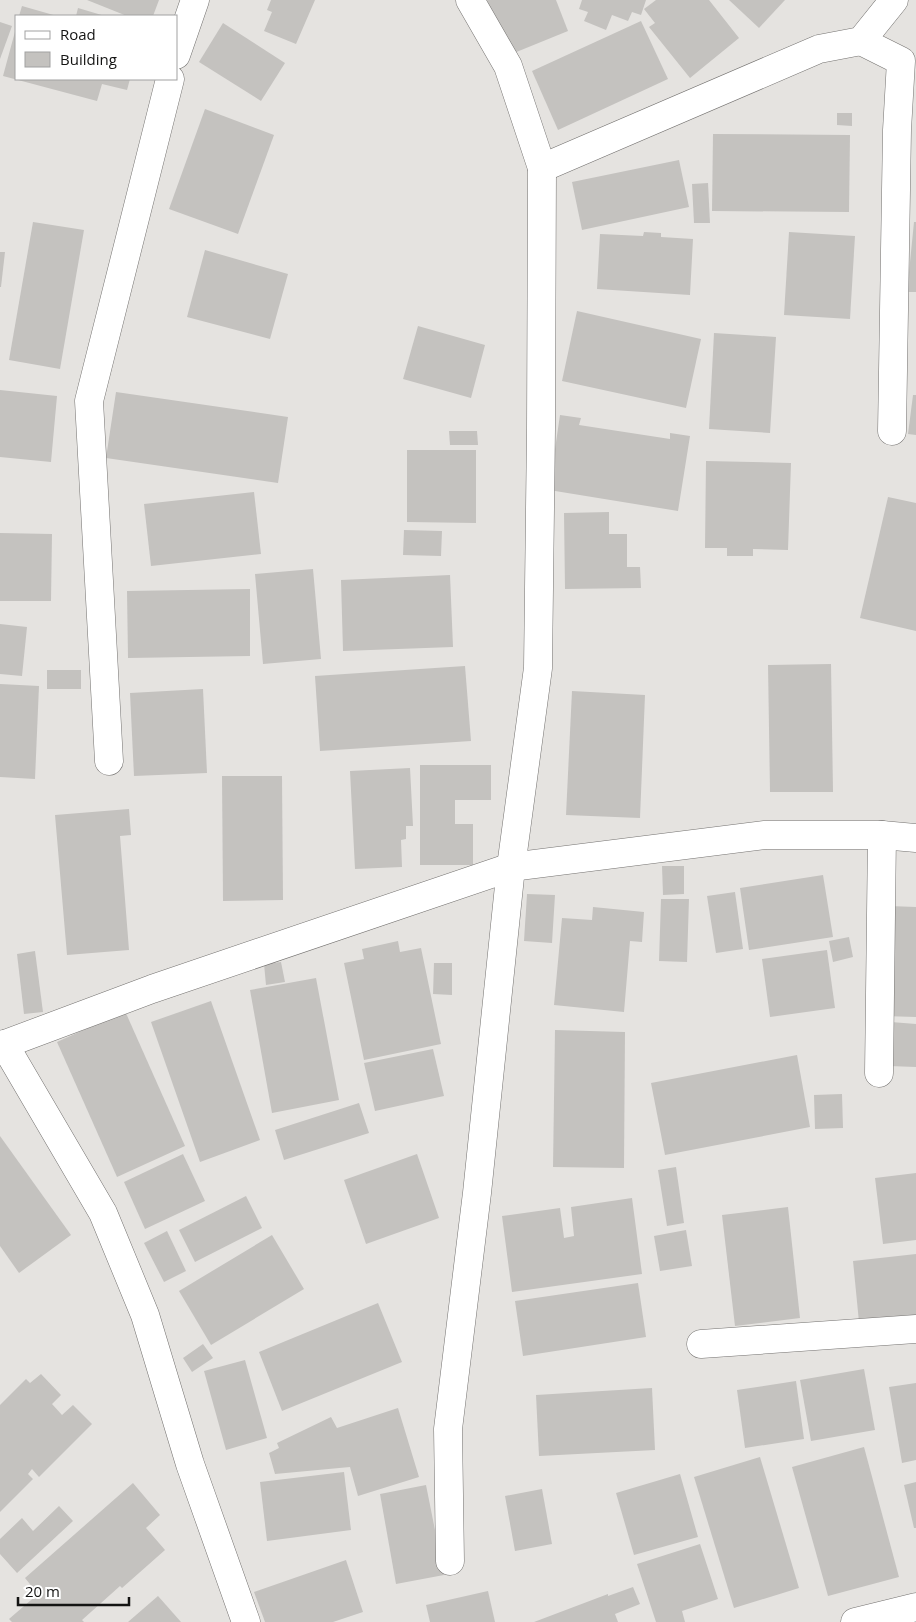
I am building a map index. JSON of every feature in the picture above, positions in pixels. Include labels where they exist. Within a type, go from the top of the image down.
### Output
[{"type":"street","points":[[178,49],[195,0]]},
{"type":"street","points":[[450,1561],[448,1430],[477,1193],[510,867],[538,668],[542,168],[508,66],[470,0]]},
{"type":"street","points":[[861,41],[894,0]]},
{"type":"street","points":[[542,168],[820,49],[861,41],[900,61],[897,130],[892,431]]},
{"type":"street","points":[[110,760],[89,401],[170,80]]},
{"type":"street","points":[[246,1622],[190,1464],[145,1315],[103,1213],[2,1045],[152,989],[510,867],[765,835],[882,835],[916,838]]},
{"type":"street","points":[[879,1073],[882,835]]},
{"type":"street","points":[[701,1344],[916,1329]]},
{"type":"street","points":[[856,1622],[916,1607]]},
{"type":"building","points":[[87,0],[159,0],[153,15],[124,15]]},
{"type":"building","points":[[271,0],[315,0],[296,44],[264,31],[272,12],[267,10]]},
{"type":"building","points":[[487,0],[556,0],[568,31],[509,55]]},
{"type":"building","points":[[582,0],[646,0],[641,15],[632,12],[628,21],[612,15],[606,30],[584,21],[588,12],[579,9]]},
{"type":"building","points":[[656,0],[709,0],[739,38],[690,78],[649,27],[655,23],[644,9]]},
{"type":"building","points":[[729,0],[785,0],[759,28]]},
{"type":"building","points":[[22,6],[54,15],[19,15]]},
{"type":"building","points":[[78,8],[102,15],[76,15]]},
{"type":"building","points":[[641,21],[668,79],[558,130],[532,71]]},
{"type":"building","points":[[0,22],[12,26],[0,59]]},
{"type":"building","points":[[223,23],[285,63],[261,101],[199,62]]},
{"type":"building","points":[[15,32],[15,79],[3,76]]},
{"type":"building","points":[[18,80],[130,80],[127,90],[102,84],[97,101]]},
{"type":"building","points":[[205,109],[274,135],[238,234],[169,209]]},
{"type":"building","points":[[837,113],[852,113],[852,126],[837,125]]},
{"type":"building","points":[[713,134],[850,135],[849,212],[712,211]]},
{"type":"building","points":[[679,160],[689,207],[582,230],[572,182]]},
{"type":"building","points":[[708,183],[710,223],[694,223],[692,184]]},
{"type":"building","points":[[33,222],[84,230],[60,369],[9,360]]},
{"type":"building","points":[[914,222],[916,222],[916,292],[907,292]]},
{"type":"building","points":[[644,232],[661,233],[661,237],[693,239],[690,295],[597,289],[600,234],[643,236]]},
{"type":"building","points":[[789,232],[855,236],[850,319],[784,315]]},
{"type":"building","points":[[205,250],[288,274],[270,339],[187,317]]},
{"type":"building","points":[[0,252],[5,252],[1,287],[0,287]]},
{"type":"building","points":[[577,311],[701,339],[686,408],[562,381]]},
{"type":"building","points":[[418,326],[485,345],[471,398],[403,379]]},
{"type":"building","points":[[714,333],[776,337],[770,433],[709,429]]},
{"type":"building","points":[[0,390],[57,396],[51,462],[0,457]]},
{"type":"building","points":[[116,392],[288,417],[278,483],[106,458]]},
{"type":"building","points":[[913,395],[916,395],[916,435],[908,434]]},
{"type":"building","points":[[560,415],[581,418],[579,425],[670,439],[670,433],[690,436],[678,511],[549,490]]},
{"type":"building","points":[[449,431],[477,431],[478,445],[450,445]]},
{"type":"building","points":[[407,450],[476,450],[476,523],[407,522]]},
{"type":"building","points":[[706,461],[791,463],[788,550],[753,549],[753,556],[727,556],[727,548],[705,548]]},
{"type":"building","points":[[254,492],[261,554],[151,566],[144,504]]},
{"type":"building","points":[[888,497],[916,503],[916,631],[860,618]]},
{"type":"building","points":[[609,512],[609,534],[627,534],[627,567],[640,567],[641,588],[565,589],[564,513]]},
{"type":"building","points":[[404,530],[442,531],[441,556],[403,555]]},
{"type":"building","points":[[0,533],[52,534],[51,601],[0,601]]},
{"type":"building","points":[[313,569],[321,659],[263,664],[255,574]]},
{"type":"building","points":[[450,575],[453,647],[343,651],[341,580]]},
{"type":"building","points":[[250,589],[250,656],[128,658],[127,591]]},
{"type":"building","points":[[0,624],[27,627],[22,676],[0,674]]},
{"type":"building","points":[[831,664],[833,792],[770,792],[768,665]]},
{"type":"building","points":[[465,666],[471,741],[320,751],[315,676]]},
{"type":"building","points":[[47,670],[81,670],[81,689],[47,689]]},
{"type":"building","points":[[0,684],[39,686],[35,779],[0,777]]},
{"type":"building","points":[[203,689],[207,773],[134,776],[130,693]]},
{"type":"building","points":[[572,691],[645,695],[640,818],[566,815]]},
{"type":"building","points":[[420,765],[491,765],[491,800],[455,800],[455,824],[473,824],[473,865],[420,865]]},
{"type":"building","points":[[410,768],[413,826],[406,826],[406,839],[401,840],[402,867],[355,869],[350,771]]},
{"type":"building","points":[[222,776],[282,776],[283,900],[223,901]]},
{"type":"building","points":[[129,809],[131,835],[120,836],[129,950],[67,955],[55,815]]},
{"type":"building","points":[[662,866],[684,866],[684,894],[663,895]]},
{"type":"building","points":[[823,875],[833,937],[749,950],[740,888]]},
{"type":"building","points":[[735,892],[743,949],[716,953],[707,896]]},
{"type":"building","points":[[527,894],[555,895],[552,943],[524,941]]},
{"type":"building","points":[[661,899],[689,899],[687,962],[659,961]]},
{"type":"building","points":[[889,906],[916,907],[916,1017],[883,1016]]},
{"type":"building","points":[[593,907],[644,912],[642,942],[630,941],[624,1012],[554,1005],[562,918],[592,920]]},
{"type":"building","points":[[849,937],[853,957],[833,962],[829,941]]},
{"type":"building","points":[[398,941],[400,952],[421,948],[441,1044],[364,1060],[344,963],[364,959],[362,949]]},
{"type":"building","points":[[827,950],[835,1008],[770,1017],[762,959]]},
{"type":"building","points":[[35,951],[43,1012],[24,1014],[17,954]]},
{"type":"building","points":[[281,962],[285,982],[266,985],[264,964]]},
{"type":"building","points":[[434,963],[452,963],[452,995],[433,994]]},
{"type":"building","points":[[316,978],[339,1100],[272,1113],[250,990]]},
{"type":"building","points":[[211,1001],[260,1140],[200,1162],[151,1022]]},
{"type":"building","points":[[125,1011],[185,1146],[117,1177],[57,1042]]},
{"type":"building","points":[[891,1022],[916,1024],[916,1067],[889,1066]]},
{"type":"building","points":[[555,1030],[625,1032],[624,1168],[553,1167]]},
{"type":"building","points":[[433,1049],[444,1096],[375,1111],[364,1063]]},
{"type":"building","points":[[797,1055],[810,1127],[665,1155],[651,1083]]},
{"type":"building","points":[[842,1094],[843,1128],[815,1129],[814,1095]]},
{"type":"building","points":[[359,1103],[369,1133],[284,1160],[275,1130]]},
{"type":"building","points":[[0,1136],[71,1235],[19,1273],[0,1246]]},
{"type":"building","points":[[183,1154],[205,1201],[145,1229],[124,1182]]},
{"type":"building","points":[[417,1154],[439,1218],[366,1244],[344,1180]]},
{"type":"building","points":[[676,1167],[684,1223],[667,1226],[658,1170]]},
{"type":"building","points":[[916,1173],[916,1240],[883,1244],[875,1178]]},
{"type":"building","points":[[246,1196],[262,1228],[195,1262],[179,1230]]},
{"type":"building","points":[[632,1198],[642,1274],[512,1292],[502,1216],[560,1208],[564,1238],[574,1236],[571,1207]]},
{"type":"building","points":[[788,1207],[800,1318],[735,1326],[722,1215]]},
{"type":"building","points":[[686,1230],[692,1266],[660,1271],[654,1236]]},
{"type":"building","points":[[167,1231],[186,1271],[164,1282],[144,1243]]},
{"type":"building","points":[[272,1235],[304,1289],[211,1345],[179,1291]]},
{"type":"building","points":[[916,1254],[916,1316],[859,1322],[853,1261]]},
{"type":"building","points":[[638,1283],[646,1337],[523,1356],[515,1301]]},
{"type":"building","points":[[378,1303],[402,1362],[282,1411],[259,1352]]},
{"type":"building","points":[[203,1344],[213,1358],[192,1372],[183,1358]]},
{"type":"building","points":[[245,1360],[267,1438],[226,1450],[204,1371]]},
{"type":"building","points":[[864,1369],[875,1430],[811,1441],[800,1380]]},
{"type":"building","points":[[41,1374],[61,1395],[52,1404],[62,1415],[73,1405],[92,1424],[39,1477],[32,1469],[28,1474],[33,1479],[0,1512],[0,1405],[26,1379],[30,1383]]},
{"type":"building","points":[[796,1381],[804,1439],[745,1448],[737,1390]]},
{"type":"building","points":[[916,1383],[916,1460],[902,1463],[889,1387]]},
{"type":"building","points":[[652,1388],[655,1450],[539,1456],[536,1395]]},
{"type":"building","points":[[398,1408],[419,1477],[358,1496],[350,1467],[275,1474],[269,1453],[279,1448],[277,1443],[331,1417],[337,1428]]},
{"type":"building","points":[[864,1447],[899,1577],[828,1596],[792,1467]]},
{"type":"building","points":[[760,1457],[799,1588],[734,1608],[694,1477]]},
{"type":"building","points":[[344,1472],[351,1530],[267,1541],[260,1482]]},
{"type":"building","points":[[680,1474],[698,1537],[634,1555],[616,1493]]},
{"type":"building","points":[[916,1482],[916,1528],[914,1528],[904,1485]]},
{"type":"building","points":[[133,1483],[160,1515],[146,1528],[165,1550],[122,1588],[120,1586],[82,1620],[84,1622],[12,1622],[9,1619],[38,1594],[25,1578]]},
{"type":"building","points":[[426,1485],[444,1575],[396,1584],[380,1494]]},
{"type":"building","points":[[542,1489],[552,1544],[515,1551],[505,1496]]},
{"type":"building","points":[[59,1506],[73,1521],[17,1573],[0,1554],[0,1539],[22,1518],[33,1531]]},
{"type":"building","points":[[700,1544],[718,1599],[682,1611],[685,1622],[656,1622],[637,1564]]},
{"type":"building","points":[[346,1560],[363,1612],[333,1622],[265,1622],[254,1592]]},
{"type":"building","points":[[633,1587],[640,1604],[615,1614],[618,1622],[534,1622],[608,1594],[608,1596]]},
{"type":"building","points":[[488,1591],[495,1622],[430,1622],[426,1605]]},
{"type":"building","points":[[158,1596],[181,1622],[128,1622]]}]
